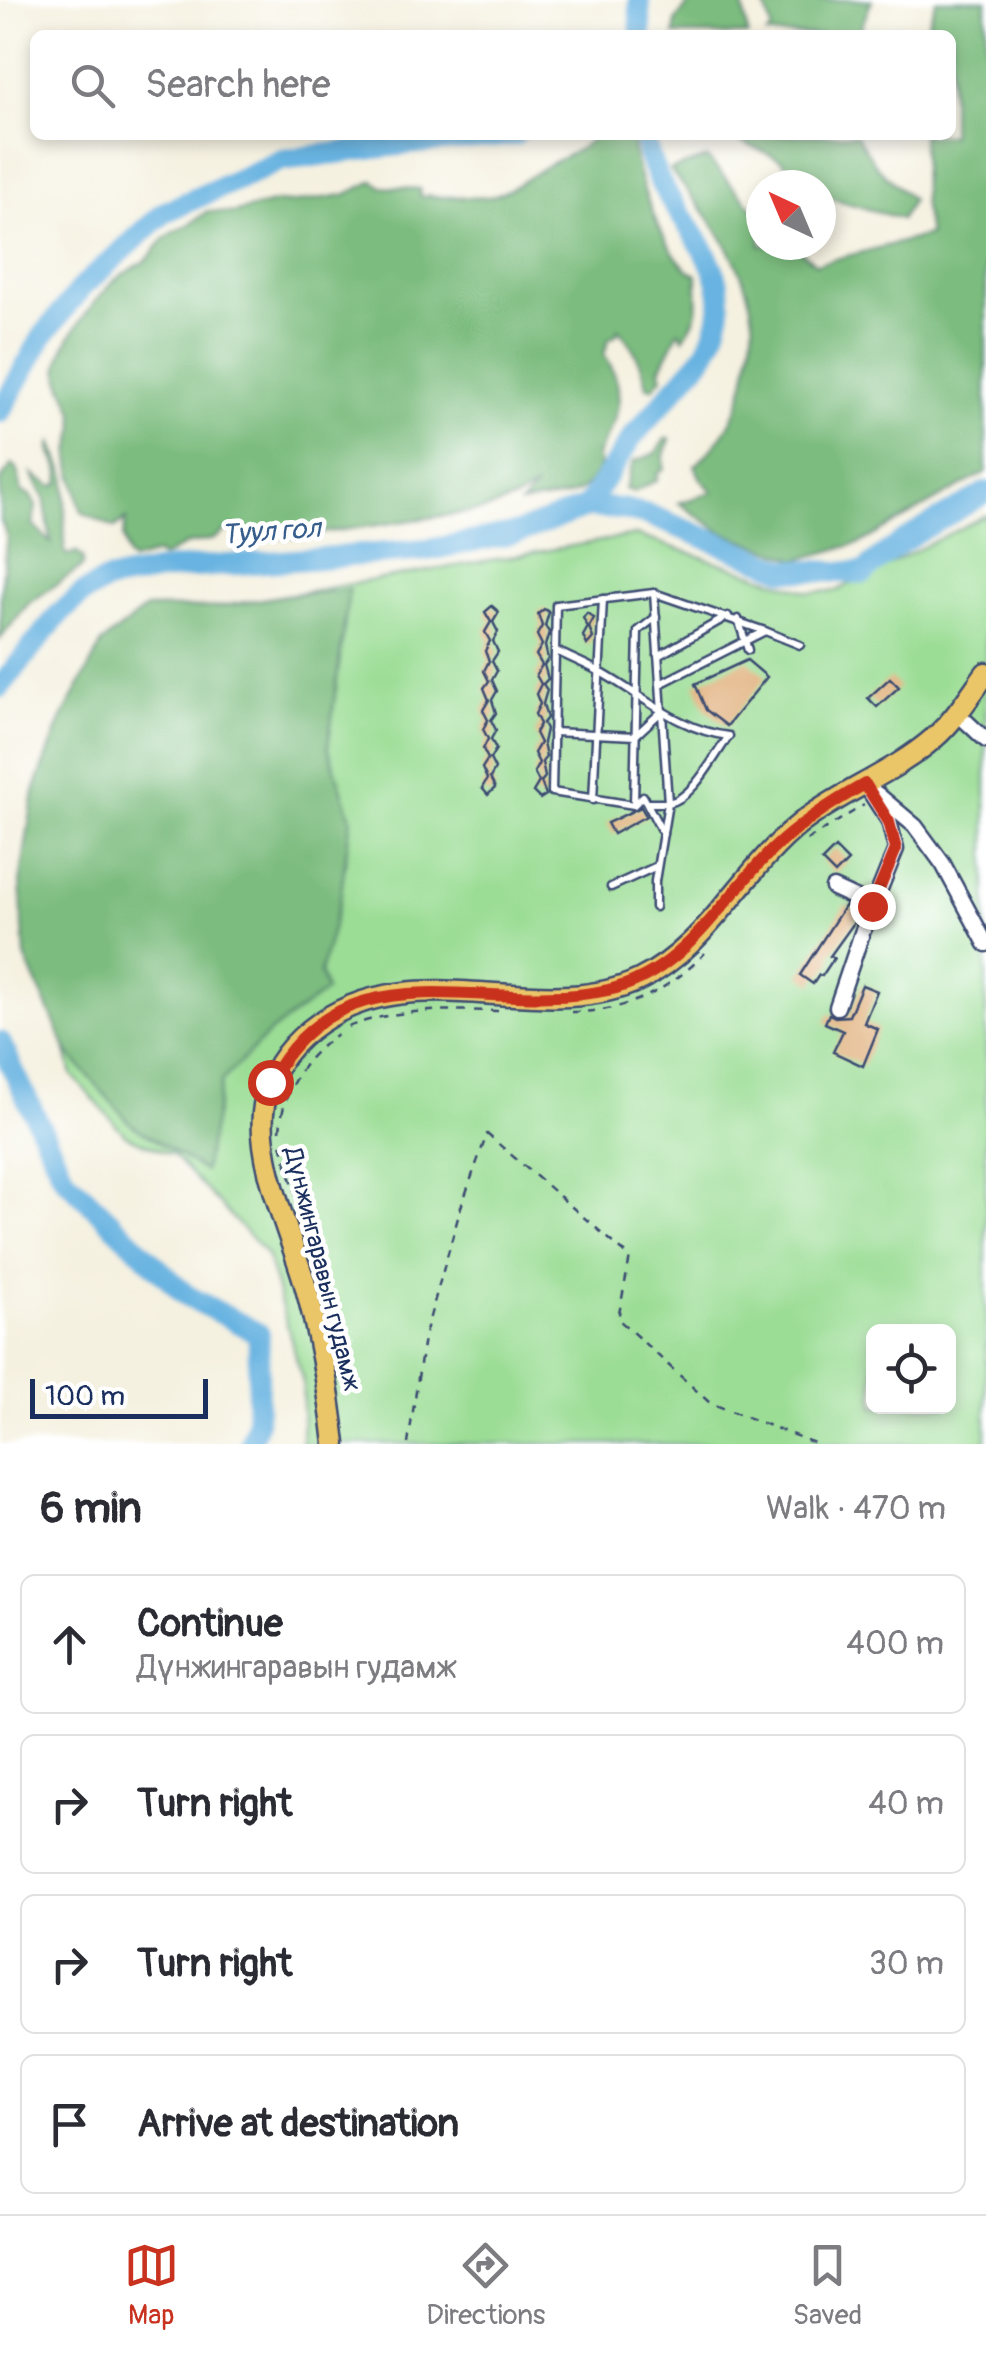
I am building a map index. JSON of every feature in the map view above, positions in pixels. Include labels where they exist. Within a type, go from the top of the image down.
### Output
[{"type":"main road","name":"Дүнжингаравын гудамж","points":[[335,1444],[305,1285],[263,1136],[263,1107],[270,1082],[284,1056],[336,1011],[381,997],[446,991],[566,994],[608,990],[636,982],[685,950],[750,874],[800,824],[869,791],[936,736],[986,673]]},
{"type":"street","points":[[957,713],[986,740]]},
{"type":"street","points":[[838,1007],[896,849],[889,822],[869,791]]},
{"type":"street","points":[[869,791],[915,826],[934,851],[986,944]]},
{"type":"street","points":[[833,888],[872,906]]},
{"type":"lane","points":[[654,593],[668,803],[656,906]]},
{"type":"lane","points":[[634,805],[552,792],[556,605],[654,593],[738,619],[800,645]]},
{"type":"lane","points":[[593,800],[603,599]]},
{"type":"lane","points":[[658,656],[728,616]]},
{"type":"lane","points":[[634,805],[638,631],[656,617]]},
{"type":"lane","points":[[738,619],[747,647]]},
{"type":"lane","points":[[660,684],[747,647],[765,630]]},
{"type":"lane","points":[[556,651],[598,671],[662,711],[710,734],[729,736],[674,803],[647,803]]},
{"type":"lane","points":[[553,732],[635,736],[662,711]]},
{"type":"lane","points":[[634,805],[643,796],[663,834]]},
{"type":"lane","points":[[611,887],[658,865]]},
{"type":"path","points":[[806,841],[869,791]]},
{"type":"path","points":[[569,1012],[604,1011],[656,993],[686,972],[710,947]]},
{"type":"path","points":[[315,1258],[280,1136],[286,1095],[307,1061],[344,1029],[376,1018],[432,1010],[510,1012]]},
{"type":"path","points":[[408,1444],[424,1338],[461,1207],[488,1134],[630,1257],[618,1319],[710,1403],[817,1444]]},
{"type":"path","points":[[325,1294],[336,1340]]},
{"type":"green space","points":[[692,0],[742,0],[747,30],[675,30],[676,20]]},
{"type":"green space","points":[[763,0],[872,0],[860,30],[772,28]]},
{"type":"green space","points":[[936,0],[986,0],[986,472],[860,543],[797,560],[721,532],[679,503],[713,492],[695,466],[716,443],[737,409],[753,324],[749,297],[733,257],[670,170],[707,158],[746,201],[746,260],[811,260],[816,264],[929,235],[923,203],[922,140],[956,140],[956,30],[926,30]]},
{"type":"green space","points":[[591,140],[633,140],[638,169],[653,213],[674,253],[697,275],[698,308],[683,338],[679,331],[660,369],[662,377],[653,388],[647,387],[637,356],[618,329],[609,339],[604,354],[617,381],[618,405],[597,455],[600,466],[584,488],[566,497],[521,504],[536,487],[485,510],[293,537],[239,538],[230,528],[214,539],[184,545],[162,558],[157,554],[132,561],[123,537],[126,519],[115,528],[82,512],[70,457],[74,414],[59,371],[62,354],[82,319],[108,287],[147,259],[168,236],[207,211],[232,213],[277,202],[344,195],[374,181],[382,187],[420,189],[420,196],[424,197],[487,197],[517,185]]},
{"type":"green space","points":[[737,140],[859,140],[877,167],[912,200],[901,219],[836,200],[836,170],[790,170],[782,160]]},
{"type":"green space","points":[[665,439],[670,439],[664,469],[657,474],[657,480],[634,492],[625,489],[633,462],[656,453]]},
{"type":"green space","points":[[52,442],[66,476],[64,552],[76,552],[83,558],[83,566],[28,604],[0,639],[7,537],[0,518],[0,481],[12,465],[17,468],[22,492],[30,495],[36,506],[33,525],[51,543],[44,497],[32,474],[52,486],[59,484],[60,472],[50,449]]},
{"type":"green space","points":[[986,515],[986,1444],[302,1444],[303,1382],[267,1255],[173,1155],[126,1136],[72,1075],[40,950],[135,621],[636,535],[808,592],[836,591]]},
{"type":"green space","points":[[349,590],[328,747],[351,818],[340,900],[320,973],[326,991],[268,1034],[222,1081],[204,1171],[132,1125],[68,1053],[25,957],[20,883],[34,791],[61,720],[102,643],[146,608],[219,607],[286,595]]},
{"type":"building","points":[[492,606],[499,612],[493,622],[498,632],[493,641],[498,652],[492,661],[497,671],[492,680],[497,691],[492,700],[496,713],[491,720],[496,730],[491,739],[496,749],[490,759],[495,769],[490,778],[495,788],[488,795],[482,788],[487,779],[482,768],[488,759],[483,749],[488,739],[483,729],[488,720],[483,710],[489,700],[484,688],[489,681],[484,671],[490,641],[485,632],[491,622],[485,612]]},
{"type":"building","points":[[544,609],[549,612],[545,626],[549,632],[545,646],[548,659],[544,665],[548,679],[543,684],[547,690],[543,704],[547,718],[543,723],[546,757],[541,782],[546,795],[540,799],[533,792],[539,782],[534,772],[539,763],[534,753],[540,743],[535,733],[540,724],[535,714],[541,684],[536,675],[542,665],[536,655],[542,645],[537,635],[542,626],[538,614]]},
{"type":"building","points":[[587,613],[594,618],[589,627],[593,638],[587,645],[583,636],[588,627],[583,618]]},
{"type":"building","points":[[747,660],[767,677],[727,726],[706,710],[695,684]]},
{"type":"building","points":[[890,678],[899,687],[877,707],[868,698]]},
{"type":"building","points":[[641,807],[646,816],[613,834],[607,823]]},
{"type":"building","points":[[835,848],[848,861],[835,874],[822,861]]},
{"type":"building","points":[[845,905],[859,912],[856,920],[830,956],[834,958],[822,976],[813,984],[800,975]]},
{"type":"building","points":[[862,985],[877,991],[864,1023],[878,1029],[863,1066],[833,1052],[843,1031],[825,1023],[829,1014],[849,1016]]},
{"type":"waterway","name":"Туул гол","points":[[639,0],[641,30]]},
{"type":"waterway","name":"Туул гол","points":[[0,412],[43,336],[82,287],[165,212],[282,160],[454,140]]},
{"type":"waterway","name":"Туул гол","points":[[0,687],[59,614],[82,594],[106,581],[172,569],[428,550],[517,533],[586,507],[634,435],[702,358],[717,325],[720,295],[713,268],[666,192],[652,165],[646,140]]},
{"type":"waterway","name":"Туул гол","points":[[586,507],[649,515],[785,570],[864,573],[907,539],[986,492]]},
{"type":"waterway","name":"Туул гол","points":[[0,1042],[64,1177],[186,1295],[259,1334],[257,1423],[250,1444]]},
{"type":"route","points":[[270,1082],[284,1056],[303,1036],[336,1011],[359,1002],[446,991],[536,995],[590,992],[636,982],[685,950],[770,852],[800,824],[865,784],[889,822],[896,849],[872,906]]}]
